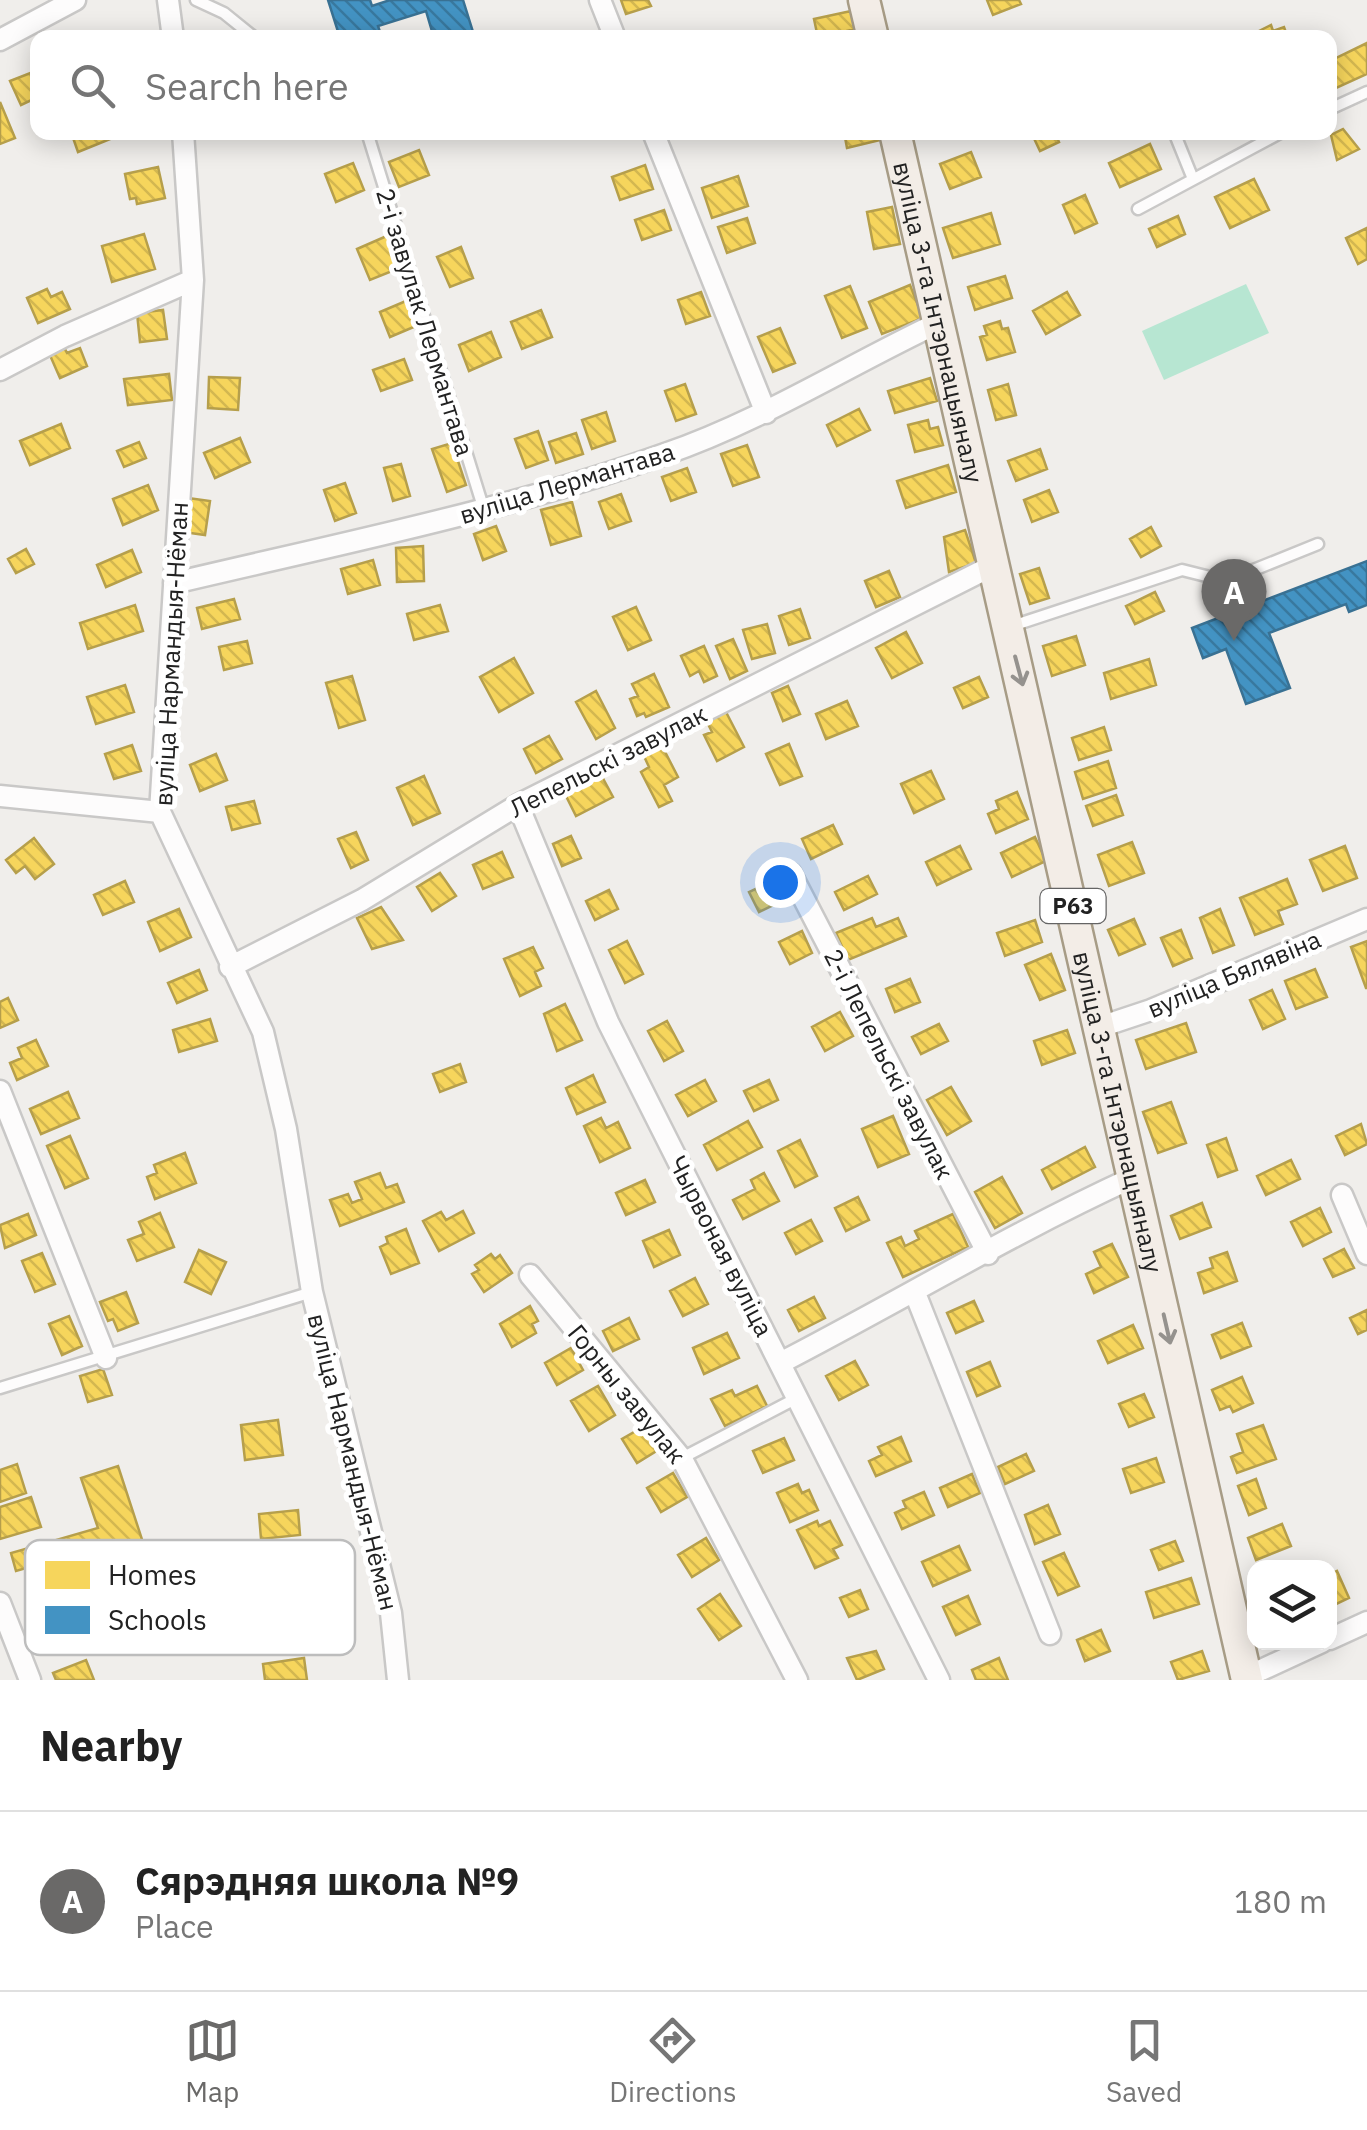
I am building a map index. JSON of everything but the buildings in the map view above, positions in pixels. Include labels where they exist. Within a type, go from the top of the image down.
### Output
[{"type":"main road","points":[[864,0],[871,30]]},
{"type":"main road","name":"вуліца 3-га Інтэрнацыяналу","points":[[897,140],[1247,1678]]},
{"type":"street","points":[[0,40],[75,0]]},
{"type":"street","points":[[168,0],[172,30]]},
{"type":"street","points":[[600,0],[612,30]]},
{"type":"street","name":"вуліца Нармандыя-Нёман","points":[[185,140],[194,280],[160,812],[263,1032],[286,1128],[312,1292],[391,1612],[398,1680]]},
{"type":"street","points":[[656,140],[766,413]]},
{"type":"street","points":[[0,370],[64,336],[194,280]]},
{"type":"street","name":"вуліца Лермантава","points":[[174,582],[484,511],[666,454],[766,413],[853,363],[938,323]]},
{"type":"street","name":"Лепельскі завулак","points":[[230,968],[362,900],[518,805],[992,566]]},
{"type":"street","points":[[0,796],[160,812]]},
{"type":"street","name":"Чырвоная вуліца","points":[[518,805],[608,1022],[939,1680]]},
{"type":"street","name":"2-і Лепельскі завулак","points":[[790,874],[988,1254]]},
{"type":"street","name":"вуліца Бялявіна","points":[[1100,1027],[1151,1010],[1367,919]]},
{"type":"street","points":[[0,1091],[106,1358]]},
{"type":"street","points":[[780,1363],[988,1254],[1037,1222],[1132,1178]]},
{"type":"street","points":[[1342,1194],[1367,1254]]},
{"type":"street","name":"Горны завулак","points":[[530,1275],[682,1458],[796,1680]]},
{"type":"street","points":[[915,1293],[1050,1634]]},
{"type":"street","points":[[0,1603],[30,1680]]},
{"type":"street","points":[[1337,1636],[1367,1622]]},
{"type":"street","points":[[1247,1678],[1305,1650]]},
{"type":"lane","points":[[196,0],[224,13],[246,30]]},
{"type":"lane","points":[[1337,106],[1367,92]]},
{"type":"lane","name":"2-і завулак Лермантава","points":[[369,140],[484,511]]},
{"type":"lane","points":[[1177,140],[1193,178]]},
{"type":"lane","points":[[1138,209],[1267,140]]},
{"type":"lane","points":[[1008,628],[1182,570],[1226,581],[1318,544]]},
{"type":"lane","points":[[0,1388],[312,1292]]},
{"type":"lane","points":[[682,1458],[796,1398]]},
{"type":"green space","points":[[1246,284],[1269,333],[1164,380],[1142,331]]},
{"type":"place","name":"Сярэдняя школа №9","points":[[1234,641]]}]
